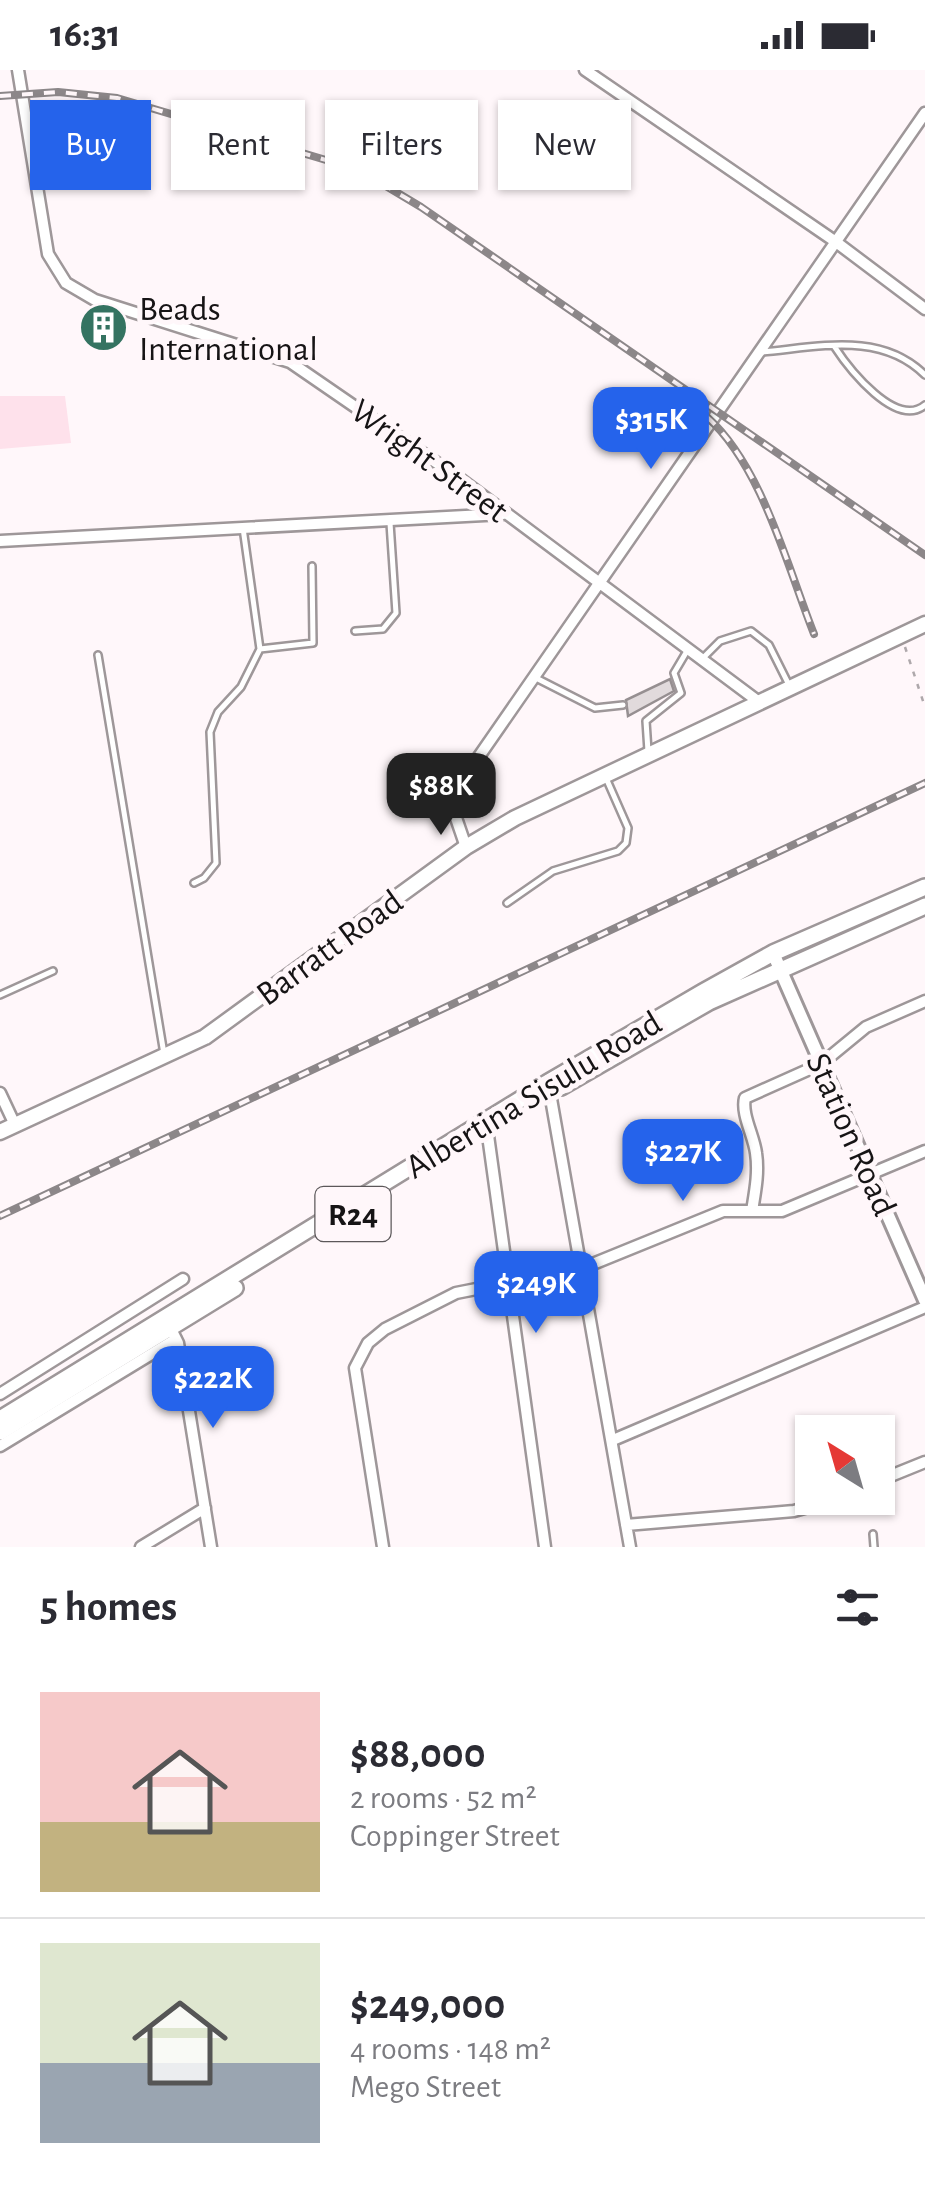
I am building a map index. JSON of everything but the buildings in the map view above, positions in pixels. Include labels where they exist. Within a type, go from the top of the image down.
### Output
[{"type":"main road","name":"Barratt Road","points":[[7,1128],[164,1057],[221,1026],[466,847],[515,818],[925,624]]},
{"type":"main road","name":"Albertina Sisulu Road","points":[[0,1432],[171,1328],[488,1125],[776,961],[925,887]]},
{"type":"main road","name":"Albertina Sisulu Road","points":[[488,1125],[776,961],[925,906]]},
{"type":"main road","name":"Albertina Sisulu Road","points":[[0,1419],[171,1328]]},
{"type":"street","name":"Wright Street","points":[[18,70],[46,244],[66,283],[95,300],[290,362],[390,428],[759,702]]},
{"type":"street","points":[[585,70],[836,242],[925,309]]},
{"type":"street","points":[[466,847],[456,816],[459,787],[925,114]]},
{"type":"street","points":[[0,542],[504,514]]},
{"type":"street","name":"Station Road","points":[[776,961],[925,1304]]},
{"type":"street","points":[[752,1211],[756,1153],[743,1103],[752,1093],[821,1064],[866,1027],[924,1004]]},
{"type":"street","points":[[0,1093],[7,1128]]},
{"type":"street","points":[[550,1093],[630,1547]]},
{"type":"street","points":[[488,1125],[545,1547]]},
{"type":"street","points":[[382,1547],[356,1381],[360,1355],[385,1329],[437,1300],[476,1287],[583,1268],[712,1214],[782,1211],[925,1151]]},
{"type":"street","points":[[0,1394],[183,1279]]},
{"type":"street","points":[[612,1440],[925,1304]]},
{"type":"street","points":[[0,1446],[171,1328],[211,1547]]},
{"type":"street","points":[[15,1384],[27,1403]]},
{"type":"street","points":[[895,1475],[925,1462]]},
{"type":"street","points":[[141,1547],[205,1508]]},
{"type":"street","points":[[626,1525],[795,1510]]},
{"type":"lane","points":[[758,352],[856,345],[890,350],[925,375]]},
{"type":"lane","points":[[834,346],[872,392],[902,411],[912,412],[925,405]]},
{"type":"lane","points":[[355,632],[382,628],[396,613],[390,520]]},
{"type":"lane","points":[[194,883],[204,878],[216,863],[210,732],[218,712],[241,687],[260,649],[243,528]]},
{"type":"lane","points":[[260,649],[313,644],[312,566]]},
{"type":"lane","points":[[703,658],[720,641],[751,631],[769,645],[790,688]]},
{"type":"lane","points":[[648,754],[645,726],[649,716],[680,693],[675,668],[690,648]]},
{"type":"lane","points":[[98,655],[164,1057]]},
{"type":"lane","points":[[534,676],[595,708],[623,705]]},
{"type":"lane","points":[[637,711],[649,716]]},
{"type":"lane","points":[[508,903],[553,871],[618,851],[626,843],[628,828],[605,776]]},
{"type":"lane","points":[[0,996],[53,971]]},
{"type":"lane","points":[[873,1534],[874,1547]]},
{"type":"path","points":[[902,636],[925,707]]},
{"type":"shaded area","points":[[0,396],[65,396],[71,443],[0,449]]},
{"type":"railway","points":[[0,96],[58,92],[117,98],[366,174],[421,207],[925,555]]},
{"type":"railway","points":[[707,417],[726,438],[758,489],[814,634]]},
{"type":"railway","points":[[0,1216],[925,783]]},
{"type":"place","name":"Beads International","points":[[104,328]]}]
